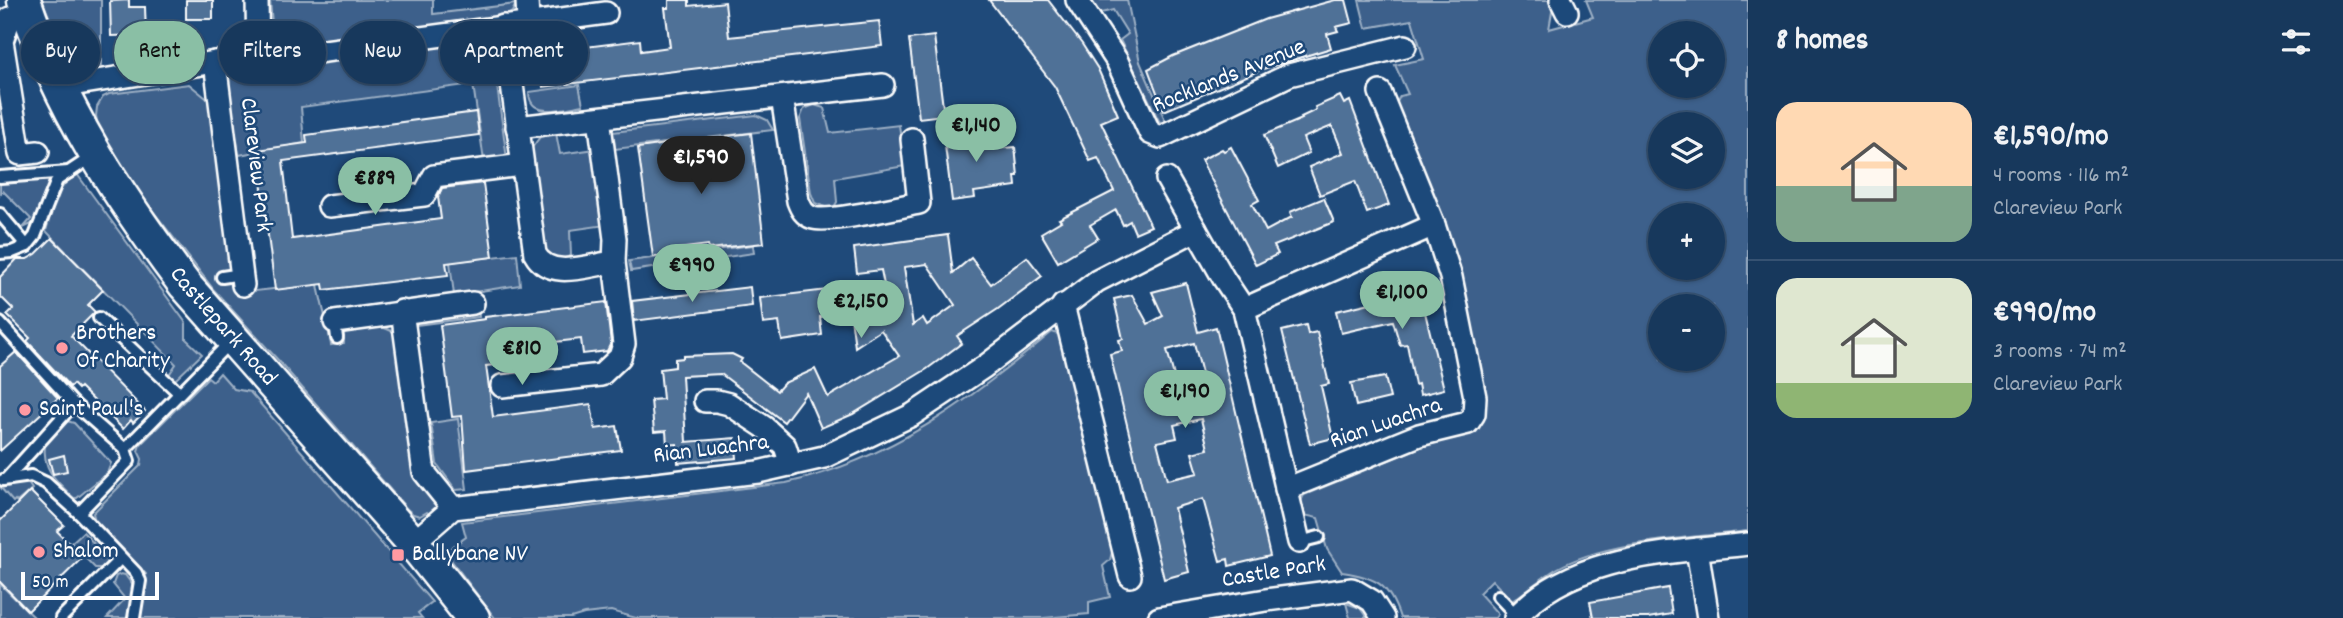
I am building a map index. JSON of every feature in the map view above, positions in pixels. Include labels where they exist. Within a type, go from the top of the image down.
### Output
[{"type":"street","points":[[257,0],[257,21]]},
{"type":"street","points":[[527,0],[527,21]]},
{"type":"street","name":"Rocklands Avenue","points":[[1077,0],[1118,61],[1150,133],[1160,137],[1289,75],[1405,46]]},
{"type":"street","points":[[26,6],[10,18],[2,41],[20,153],[38,152]]},
{"type":"street","name":"Castlepark Road","points":[[26,6],[59,87],[82,163],[151,241],[232,340],[413,543],[473,618]]},
{"type":"street","name":"Clareview Park","points":[[536,21],[606,13]]},
{"type":"street","name":"Clareview Park","points":[[326,51],[440,35]]},
{"type":"street","name":"Clareview Park","points":[[215,62],[236,279]]},
{"type":"street","name":"Clareview Park","points":[[59,87],[219,62]]},
{"type":"street","points":[[511,84],[533,248],[541,263],[556,270],[614,262]]},
{"type":"street","points":[[517,127],[883,85]]},
{"type":"street","name":"Rian Luachra","points":[[1286,489],[1419,435],[1462,426],[1471,420],[1474,414],[1475,397],[1451,277],[1384,90]]},
{"type":"street","points":[[782,97],[798,201],[804,213],[817,219],[919,203],[912,139]]},
{"type":"street","points":[[502,386],[601,375],[620,357],[624,344],[614,262],[614,234],[599,118]]},
{"type":"street","points":[[329,206],[424,195],[434,176],[522,165]]},
{"type":"street","points":[[1167,179],[1244,309],[1286,489],[1309,540]]},
{"type":"street","points":[[1244,309],[1434,225]]},
{"type":"street","name":"Rian Luachra","points":[[453,508],[758,472],[791,466],[839,451],[912,415],[984,367],[1063,305],[1116,270],[1196,230]]},
{"type":"street","points":[[336,330],[402,312],[473,303]]},
{"type":"street","points":[[1063,305],[1122,578]]},
{"type":"street","points":[[402,312],[423,466],[428,477],[453,508],[413,543]]},
{"type":"street","name":"Rian Luachra","points":[[705,401],[729,404],[764,427],[785,446],[791,466]]},
{"type":"street","points":[[1516,617],[1549,590],[1611,563],[1648,555],[1748,544]]},
{"type":"street","points":[[1697,549],[1708,618]]},
{"type":"street","name":"Castle Park","points":[[1159,618],[1352,589],[1372,601],[1383,618]]},
{"type":"lane","points":[[0,177],[82,163]]},
{"type":"lane","points":[[0,253],[27,246],[35,236],[57,180],[82,163]]},
{"type":"lane","points":[[0,214],[27,246]]},
{"type":"lane","points":[[99,318],[179,393]]},
{"type":"lane","points":[[0,323],[74,404],[125,449],[129,461],[79,513]]},
{"type":"lane","points":[[125,449],[232,340]]},
{"type":"lane","points":[[3,480],[74,404]]},
{"type":"lane","points":[[3,480],[31,476],[46,483],[136,572],[139,581],[134,618]]},
{"type":"lane","points":[[61,618],[121,558]]},
{"type":"lane","points":[[1498,596],[1516,617]]},
{"type":"shaded area","points":[[42,0],[101,0],[101,66],[100,21],[51,21]]},
{"type":"shaded area","points":[[270,0],[433,0],[433,14],[516,4],[512,12],[505,16],[468,21],[440,21],[440,25],[426,27],[426,21],[340,21],[340,38],[326,40],[326,21],[272,21]]},
{"type":"shaded area","points":[[1085,0],[1127,0],[1140,62],[1166,122],[1159,121],[1120,40],[1128,34],[1113,10],[1096,12]]},
{"type":"shaded area","points":[[1359,0],[1554,0],[1549,29],[1593,17],[1586,0],[1748,0],[1748,531],[1650,542],[1600,552],[1556,569],[1512,601],[1492,580],[1479,593],[1498,614],[1495,618],[1400,618],[1391,597],[1380,584],[1342,572],[1327,549],[1318,518],[1304,515],[1301,501],[1304,495],[1421,447],[1466,434],[1484,401],[1475,343],[1449,236],[1397,111],[1396,104],[1400,96],[1408,94],[1395,65],[1424,59],[1412,20],[1366,28]]},
{"type":"shaded area","points":[[440,47],[440,84],[473,84],[301,107],[304,143],[239,155],[234,123],[229,114],[226,84],[326,84],[326,61],[340,59],[340,84],[426,84],[426,48]]},
{"type":"shaded area","points":[[189,84],[211,102],[232,271],[219,272],[220,283],[233,282],[236,293],[318,284],[331,345],[344,343],[343,331],[380,326],[396,333],[435,499],[436,507],[430,516],[427,512],[420,516],[413,514],[407,509],[214,290],[153,211],[115,157],[98,126],[97,107],[103,97]]},
{"type":"shaded area","points":[[473,84],[499,84],[507,159],[484,161]]},
{"type":"shaded area","points":[[579,85],[583,105],[549,110],[535,106],[531,101],[529,92]]},
{"type":"shaded area","points":[[814,105],[824,108],[830,133],[899,125],[905,166],[835,178],[837,202],[834,207],[815,203],[811,193],[800,119],[804,109]]},
{"type":"shaded area","points":[[756,115],[767,120],[773,130],[615,149],[613,132]]},
{"type":"shaded area","points":[[556,133],[560,154],[596,149],[606,225],[570,230],[571,256],[556,260],[543,251],[531,149],[540,137]]},
{"type":"shaded area","points":[[77,174],[186,323],[186,339],[202,354],[174,381],[168,376],[176,364],[46,231],[60,192]]},
{"type":"shaded area","points":[[53,177],[36,222],[23,228],[31,219],[3,191],[0,194],[0,180]]},
{"type":"shaded area","points":[[753,245],[754,253],[631,271],[629,261]]},
{"type":"shaded area","points":[[517,254],[520,285],[454,295],[450,262]]},
{"type":"shaded area","points":[[478,308],[479,317],[417,325],[415,316]]},
{"type":"shaded area","points":[[1052,332],[1061,335],[1113,548],[1110,560],[1103,566],[1110,597],[1089,602],[1089,614],[1043,618],[636,618],[611,611],[571,618],[495,618],[445,552],[466,537],[462,522],[786,483],[824,473],[895,443],[928,424],[991,381]]},
{"type":"shaded area","points":[[220,373],[234,389],[250,392],[432,602],[418,613],[422,618],[140,618],[146,574],[95,521],[93,513],[141,465],[142,459],[138,451],[140,445],[208,377],[213,381]]},
{"type":"shaded area","points":[[458,419],[467,489],[456,490],[437,464],[431,423]]},
{"type":"shaded area","points":[[67,421],[74,423],[111,463],[107,473],[77,498],[52,475],[46,461],[45,444]]},
{"type":"shaded area","points":[[28,483],[32,489],[17,502],[13,502],[1,488]]},
{"type":"shaded area","points":[[83,532],[106,556],[107,563],[104,568],[95,568],[71,543]]},
{"type":"shaded area","points":[[125,575],[134,587],[129,618],[107,618],[125,599],[113,584],[116,576]]},
{"type":"shaded area","points":[[0,584],[35,618],[0,618]]},
{"type":"shaded area","points":[[1346,603],[1360,608],[1367,618],[1350,618]]},
{"type":"building","points":[[129,0],[129,7],[145,7],[146,21],[114,21],[114,36],[111,36],[110,1]]},
{"type":"building","points":[[186,0],[213,0],[213,19],[186,19]]},
{"type":"building","points":[[669,0],[689,0],[689,6],[725,2],[729,37],[879,21],[882,46],[588,82],[588,47],[640,40],[641,51],[670,47],[665,8],[669,8]]},
{"type":"building","points":[[989,0],[1048,0],[1082,44],[1098,69],[1118,115],[1101,122],[1151,226],[1135,233],[1130,221],[1123,225],[1116,210],[1090,225],[1098,238],[1058,262],[1041,233],[1061,221],[1059,219],[1114,191],[1098,158],[1090,161],[1055,87]]},
{"type":"building","points":[[1335,0],[1346,0],[1352,23],[1336,27],[1338,31],[1327,34],[1331,48],[1263,69],[1164,111],[1148,69],[1173,56],[1266,19]]},
{"type":"building","points":[[934,36],[944,115],[919,118],[909,39]]},
{"type":"building","points":[[543,84],[568,84],[543,87]]},
{"type":"building","points":[[1340,96],[1344,104],[1350,101],[1389,205],[1367,213],[1355,181],[1320,195],[1309,167],[1343,153],[1332,126],[1303,138],[1309,153],[1278,168],[1264,135],[1302,119],[1301,117],[1316,110],[1315,107]]},
{"type":"building","points":[[476,112],[479,135],[283,161],[292,239],[441,219],[438,197],[442,188],[483,183],[493,257],[446,263],[448,275],[324,290],[323,284],[275,290],[257,150],[307,143],[306,135]]},
{"type":"building","points":[[966,119],[969,143],[978,141],[979,150],[1015,147],[1018,176],[1015,176],[1016,186],[974,192],[975,198],[952,201],[942,122]]},
{"type":"building","points":[[751,133],[764,243],[709,249],[708,245],[676,249],[677,254],[653,257],[638,148],[695,140],[697,156],[728,152],[727,136]]},
{"type":"building","points":[[1231,147],[1259,200],[1252,204],[1266,231],[1292,217],[1290,212],[1324,198],[1334,222],[1274,246],[1278,254],[1256,265],[1201,160]]},
{"type":"building","points":[[948,235],[953,273],[971,258],[991,284],[1027,257],[1042,276],[957,336],[962,343],[927,369],[853,414],[821,428],[806,393],[784,422],[721,374],[682,376],[686,442],[735,438],[737,458],[678,463],[677,444],[667,445],[666,431],[654,432],[651,400],[663,399],[660,369],[675,367],[675,359],[683,356],[732,354],[742,359],[740,362],[777,391],[784,383],[815,369],[828,397],[899,356],[881,330],[855,347],[851,317],[889,310],[881,270],[857,273],[854,248]],"holes":[[[927,264],[955,305],[927,325],[923,318],[913,325],[904,267]]]},
{"type":"building","name":"Brothers Of Charity","points":[[52,238],[103,290],[88,305],[95,312],[71,336],[145,411],[123,429],[80,387],[78,389],[73,384],[70,387],[27,341],[30,338],[7,315],[13,309],[0,296],[0,277],[17,259],[27,259],[36,254]]},
{"type":"building","points":[[1417,280],[1444,389],[1420,395],[1418,384],[1415,385],[1407,344],[1400,345],[1393,321],[1341,333],[1336,311],[1396,297],[1394,285]]},
{"type":"building","points":[[1186,283],[1198,332],[1216,327],[1270,556],[1229,566],[1228,559],[1220,561],[1203,499],[1174,508],[1189,572],[1164,579],[1110,354],[1122,351],[1119,340],[1123,339],[1114,299],[1132,295],[1148,324],[1163,316],[1152,292]],"holes":[[[1194,343],[1209,400],[1168,410],[1160,379],[1174,376],[1167,350]],[[1201,419],[1208,449],[1192,453],[1198,473],[1167,480],[1157,442],[1177,438],[1174,425]]]},
{"type":"building","points":[[750,287],[752,306],[634,321],[632,301]]},
{"type":"building","points":[[852,287],[855,313],[820,317],[822,335],[782,341],[779,322],[763,324],[760,298]]},
{"type":"building","points":[[606,302],[611,343],[607,351],[583,354],[581,339],[520,346],[522,362],[486,366],[493,417],[591,404],[595,429],[617,426],[621,450],[466,470],[462,416],[452,417],[440,325]]},
{"type":"building","points":[[1306,325],[1308,334],[1317,332],[1329,384],[1321,386],[1333,438],[1310,444],[1282,331]]},
{"type":"building","name":"Saint Paul's","points":[[16,352],[58,398],[0,451],[0,366]]},
{"type":"building","points":[[1385,377],[1390,398],[1356,406],[1351,383]]},
{"type":"building","points":[[64,455],[67,471],[53,474],[49,459]]},
{"type":"building","name":"Shalom","points":[[30,491],[64,525],[57,531],[83,557],[28,611],[0,582],[0,521]]},
{"type":"building","points":[[1668,588],[1672,614],[1648,618],[1593,618],[1590,602]]},
{"type":"place","name":"Brothers Of Charity","points":[[62,348]]},
{"type":"place","name":"Saint Paul's","points":[[25,410]]},
{"type":"place","name":"Shalom","points":[[39,552]]},
{"type":"place","name":"Ballybane NV","points":[[398,555]]}]
